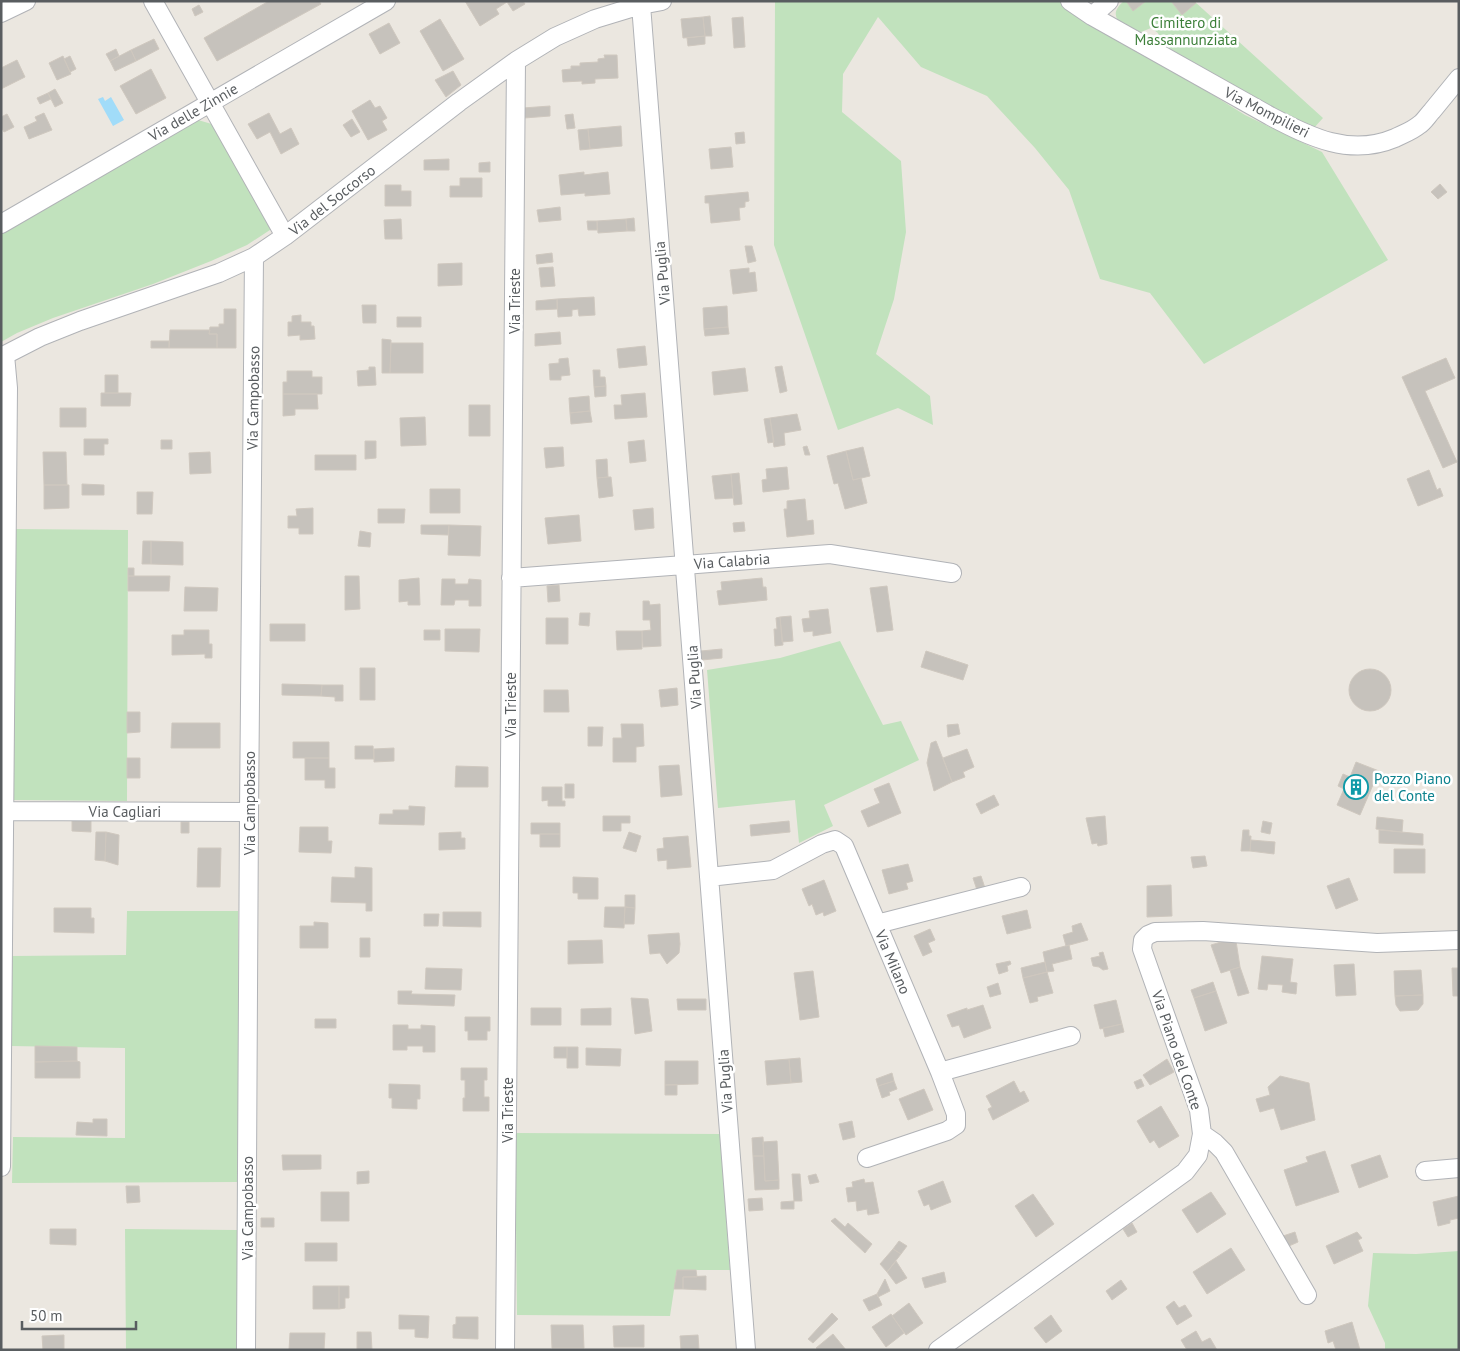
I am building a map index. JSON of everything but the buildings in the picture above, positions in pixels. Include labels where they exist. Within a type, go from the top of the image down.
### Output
[{"type":"street","points":[[1,13],[26,1]]},
{"type":"street","points":[[153,1],[285,236]]},
{"type":"street","name":"Via delle Zinnie","points":[[1,224],[386,1]]},
{"type":"street","name":"Via del Soccorso","points":[[3,356],[40,336],[219,273],[254,257],[285,236],[516,61],[563,33],[595,19],[643,3],[662,1]]},
{"type":"street","name":"Via Mompilieri","points":[[1070,1],[1092,16],[1270,116],[1300,131],[1333,143],[1352,146],[1372,144],[1405,134],[1419,125],[1459,78]]},
{"type":"street","points":[[1092,16],[1110,1]]},
{"type":"street","name":"Via Puglia","points":[[643,3],[746,1350]]},
{"type":"street","name":"Via Trieste","points":[[505,1350],[516,61]]},
{"type":"street","name":"Via Campobasso","points":[[246,1350],[254,257]]},
{"type":"street","points":[[1,1167],[2,811],[8,388],[3,356]]},
{"type":"street","name":"Via Calabria","points":[[511,578],[830,554],[952,573]]},
{"type":"street","name":"Via Cagliari","points":[[2,811],[249,812]]},
{"type":"street","name":"Via Milano","points":[[709,877],[773,870],[822,844],[836,840],[844,846],[956,1114],[956,1125],[947,1131],[867,1158]]},
{"type":"street","points":[[877,924],[1021,887]]},
{"type":"street","name":"Via Piano del Conte","points":[[938,1350],[1185,1172],[1198,1155],[1202,1134],[1199,1110],[1142,950],[1143,940],[1148,935],[1155,932],[1203,931],[1377,943],[1459,940]]},
{"type":"street","points":[[940,1072],[1071,1036]]},
{"type":"street","points":[[1202,1134],[1224,1152],[1307,1295]]},
{"type":"street","points":[[1425,1170],[1459,1168]]},
{"type":"green space","points":[[775,1],[1062,1],[1245,115],[1322,152],[1388,260],[1204,364],[1150,293],[1100,279],[1069,190],[1035,148],[987,96],[921,67],[878,17],[843,74],[842,112],[901,161],[906,232],[894,299],[876,354],[930,396],[933,425],[898,408],[838,430],[774,245]]},
{"type":"green space","name":"Cimitero di Massannunziata","points":[[1124,1],[1194,1],[1323,118],[1313,129],[1161,48],[1158,33],[1151,28],[1136,34],[1121,24],[1116,16],[1116,12]]},
{"type":"green space","points":[[198,120],[215,125],[273,228],[247,245],[211,261],[153,284],[53,318],[1,342],[1,234]]},
{"type":"green space","points":[[14,529],[128,530],[127,801],[14,800]]},
{"type":"green space","points":[[840,641],[883,725],[901,721],[919,760],[824,805],[833,826],[799,843],[795,800],[718,808],[707,670],[780,658]]},
{"type":"green space","points":[[127,911],[238,911],[238,1182],[12,1183],[13,1137],[125,1138],[125,1048],[11,1046],[12,956],[126,955]]},
{"type":"green space","points":[[515,1133],[720,1134],[730,1270],[677,1270],[670,1316],[517,1315]]},
{"type":"green space","points":[[125,1229],[237,1230],[238,1350],[126,1350]]},
{"type":"green space","points":[[1459,1251],[1459,1350],[1385,1350],[1385,1343],[1368,1306],[1373,1253],[1416,1254]]},
{"type":"water","points":[[103,97],[105,101],[111,97],[124,120],[113,126],[98,99]]},
{"type":"place","name":"Pozzo Piano del Conte","points":[[1356,787]]}]
